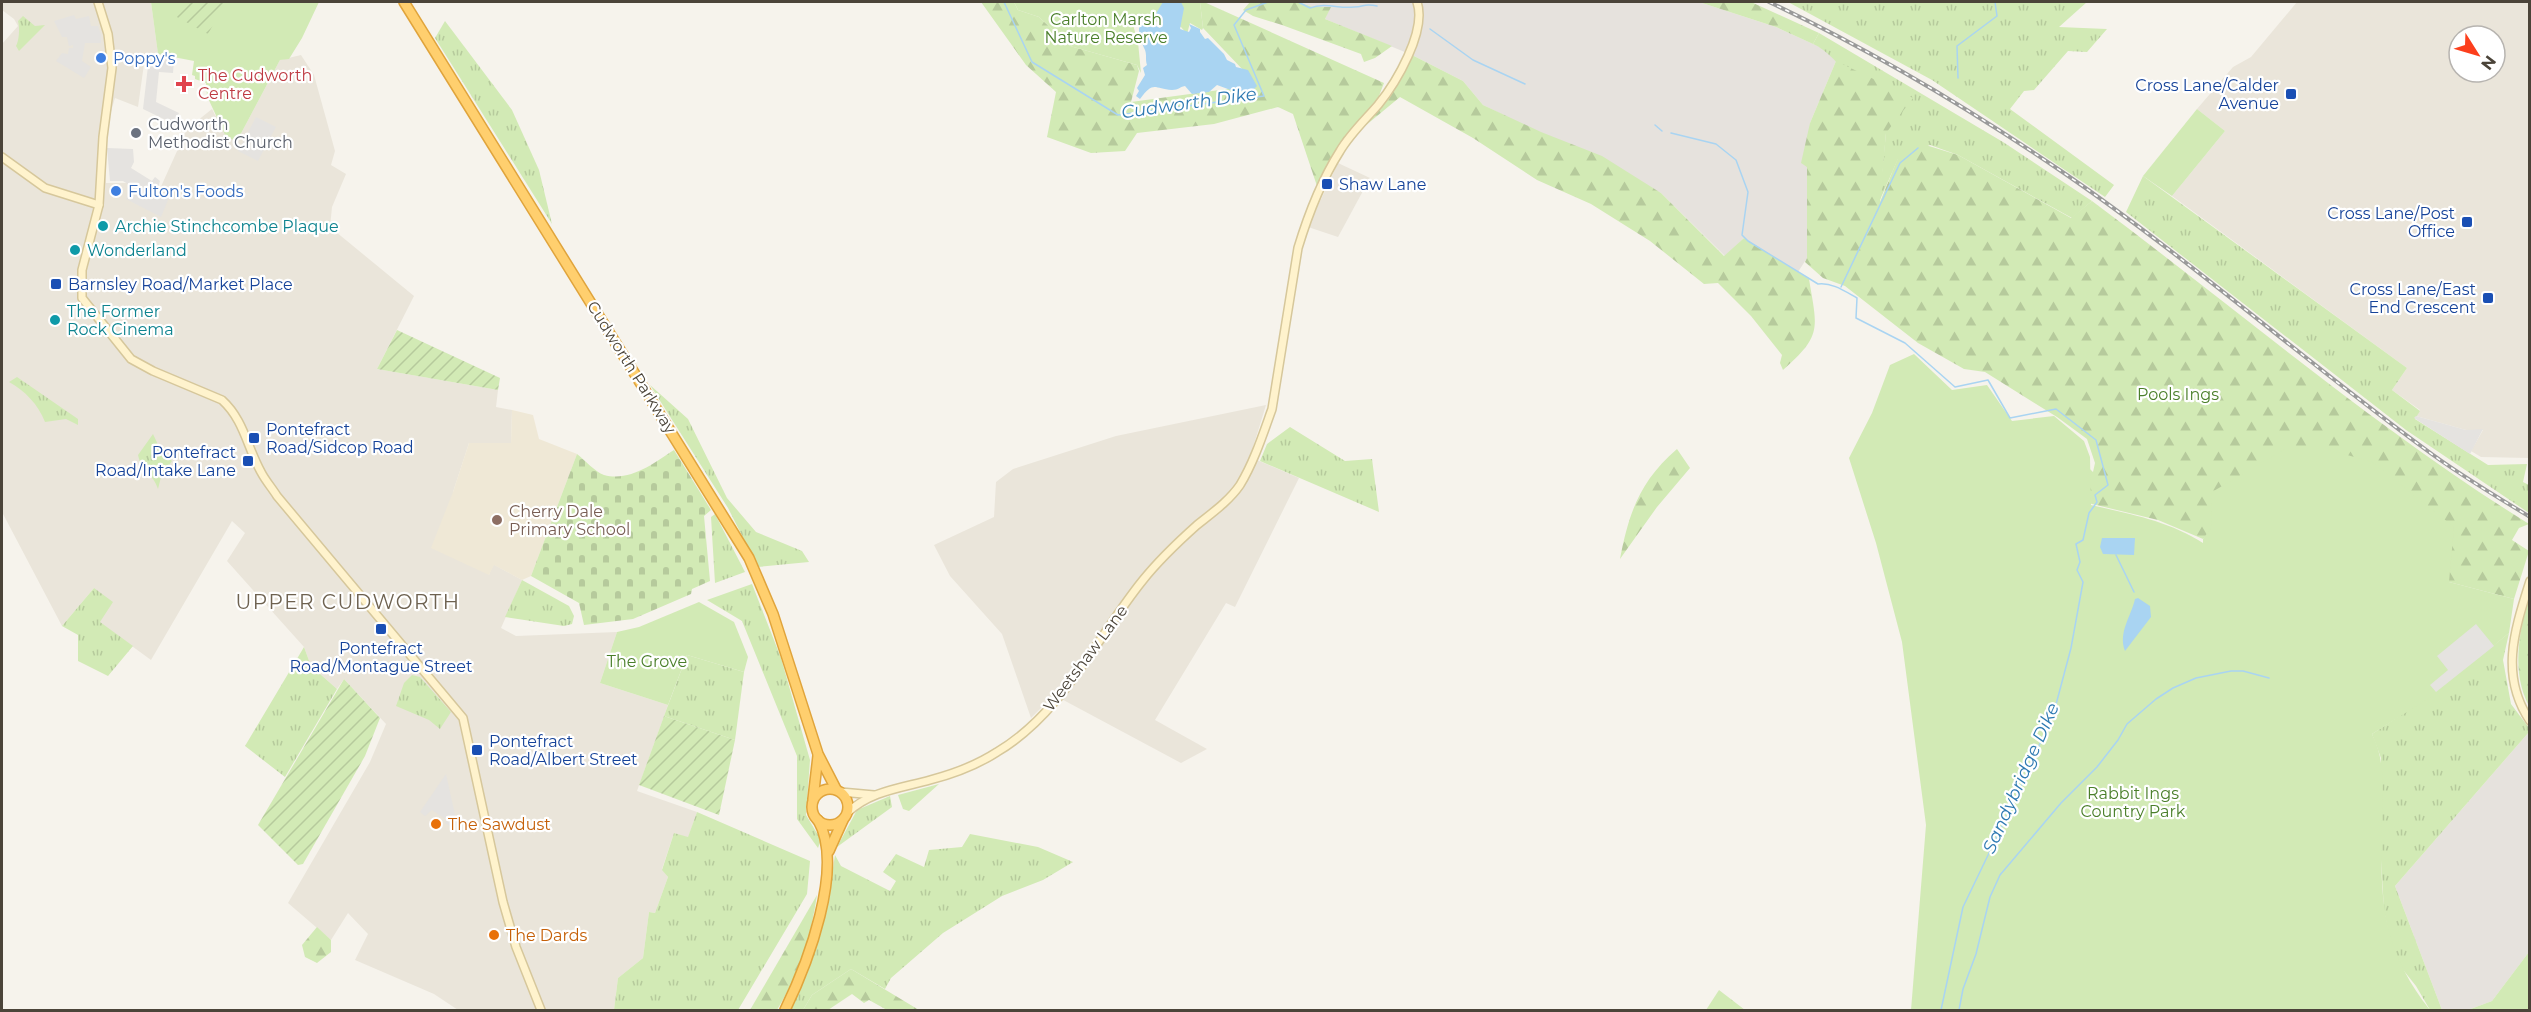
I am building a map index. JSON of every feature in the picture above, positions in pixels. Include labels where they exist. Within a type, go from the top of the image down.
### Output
[{"type":"highway","name":"Cudworth Parkway","points":[[404,2],[749,558],[773,614],[818,754],[839,791],[848,802],[846,816],[828,856]]},
{"type":"highway","name":"Cudworth Parkway","points":[[785,1011],[802,975],[817,931],[828,856],[827,839],[812,809],[818,754]]},
{"type":"highway","points":[[812,803],[814,798],[824,790],[839,791]]},
{"type":"highway","points":[[818,820],[828,825],[839,823],[846,816]]},
{"type":"street","points":[[98,2],[108,34],[112,68],[103,137],[99,205],[82,270],[82,298],[131,359],[153,371],[222,400],[237,416],[260,471],[277,496],[463,718],[503,902],[516,947],[541,1011]]},
{"type":"street","name":"Weetshaw Lane","points":[[846,816],[874,795],[966,768],[1023,735],[1048,710],[1066,687],[1143,580],[1164,556],[1224,503],[1240,485],[1272,409],[1298,248],[1304,226],[1340,151],[1379,104],[1404,63],[1419,25],[1418,2]]},
{"type":"street","points":[[2,157],[45,188],[99,205]]},
{"type":"street","points":[[2529,581],[2517,620],[2511,665],[2515,693],[2529,721]]},
{"type":"street","name":"Weetshaw Lane","points":[[839,791],[874,795]]},
{"type":"shaded area","points":[[2,2],[151,2],[158,54],[144,64],[138,107],[115,98],[104,135],[106,183],[127,183],[159,191],[187,129],[212,109],[237,141],[280,60],[301,55],[314,75],[335,151],[331,165],[346,174],[332,207],[330,227],[414,296],[377,369],[498,390],[496,407],[512,410],[511,443],[469,443],[453,492],[489,575],[493,564],[522,580],[501,628],[516,636],[617,632],[600,683],[668,705],[637,791],[697,812],[688,838],[674,833],[662,869],[668,877],[655,913],[649,912],[643,958],[618,978],[614,1010],[458,1010],[434,994],[355,960],[368,934],[348,913],[331,940],[288,903],[370,762],[386,724],[344,679],[337,689],[311,666],[304,647],[227,561],[245,533],[232,521],[151,660],[99,622],[94,588],[62,626],[2,512],[2,44],[18,26],[14,19],[2,10]]},
{"type":"shaded area","points":[[1298,2],[1699,2],[1776,27],[1822,48],[1836,61],[1810,123],[1807,167],[1807,258],[1798,272],[1744,238],[1725,256],[1661,193],[1483,105],[1463,81],[1412,55],[1325,19],[1330,7],[1313,7]]},
{"type":"shaded area","points":[[2297,2],[2529,2],[2529,458],[2481,457],[2471,451],[2483,430],[2466,430],[2416,416],[2420,410],[2392,390],[2407,368],[2172,196],[2225,131],[2197,109],[2233,67],[2251,57]]},
{"type":"shaded area","points":[[74,15],[76,19],[89,16],[91,26],[98,26],[101,35],[101,43],[85,43],[82,61],[91,67],[84,78],[56,61],[62,53],[68,54],[69,48],[73,48],[73,45],[69,46],[67,37],[62,37],[54,21]]},
{"type":"shaded area","points":[[161,59],[174,60],[173,73],[159,72],[156,102],[179,113],[174,124],[143,109],[148,66]]},
{"type":"shaded area","points":[[256,117],[276,127],[258,161],[238,151]]},
{"type":"shaded area","points":[[107,148],[133,149],[134,162],[131,168],[152,181],[155,177],[160,181],[157,191],[170,195],[161,217],[126,199],[131,186],[123,181],[110,181]]},
{"type":"shaded area","points":[[1338,163],[1370,178],[1338,237],[1308,227]]},
{"type":"shaded area","points":[[1266,405],[1250,457],[1299,478],[1235,607],[1226,603],[1155,720],[1207,749],[1181,763],[1054,695],[1031,718],[1002,634],[950,576],[934,545],[994,517],[996,482],[1013,469],[1116,436]]},
{"type":"shaded area","name":"Cherry Dale Primary School","points":[[512,410],[533,415],[539,439],[577,454],[531,576],[522,580],[494,565],[489,575],[431,548],[469,443],[511,443]]},
{"type":"shaded area","points":[[2416,416],[2466,430],[2483,429],[2470,454],[2414,418]]},
{"type":"shaded area","points":[[2476,624],[2494,646],[2436,692],[2430,685],[2448,670],[2437,656]]},
{"type":"shaded area","points":[[2529,732],[2529,952],[2492,1001],[2468,1010],[2442,1010],[2395,886]]},
{"type":"shaded area","points":[[446,774],[457,824],[453,828],[445,823],[447,820],[432,810],[425,816],[420,812]]},
{"type":"green space","points":[[151,2],[319,2],[289,59],[280,60],[237,141],[226,137],[207,96],[206,83],[195,79],[192,75],[194,61],[158,54]]},
{"type":"green space","points":[[184,2],[225,3],[208,34],[175,16]]},
{"type":"green space","points":[[981,2],[1014,2],[1018,10],[1039,17],[1070,46],[1137,65],[1139,71],[1131,102],[1249,86],[1244,71],[1203,28],[1200,2],[1384,83],[1377,101],[1340,146],[1317,186],[1293,114],[1278,107],[1214,124],[1137,133],[1125,151],[1091,153],[1047,137],[1056,92],[1026,65]]},
{"type":"green space","name":"Carlton Marsh Nature Reserve","points":[[1014,2],[1200,2],[1203,28],[1202,30],[1190,23],[1187,34],[1181,27],[1145,19],[1133,25],[1138,42],[1141,73],[1137,65],[1070,46],[1039,17],[1018,10]]},
{"type":"green space","points":[[1250,2],[1298,2],[1313,7],[1331,7],[1325,19],[1392,46],[1375,58],[1364,62],[1361,54],[1253,16],[1243,10]]},
{"type":"green space","points":[[1699,2],[1751,2],[1819,33],[1813,44],[1776,27]]},
{"type":"green space","points":[[1788,2],[2087,2],[2059,27],[2107,29],[2087,52],[2068,51],[2034,90],[2024,91],[2010,109],[2114,185],[2105,197],[1932,80]]},
{"type":"green space","points":[[23,16],[35,26],[45,25],[19,51],[16,46],[19,34],[18,21]]},
{"type":"green space","points":[[445,21],[512,110],[539,170],[552,224],[435,38]]},
{"type":"green space","points":[[1819,33],[2003,142],[2092,201],[2072,218],[1958,155],[1930,145],[1898,159],[1879,202],[1886,133],[1843,70],[1823,50],[1813,44]]},
{"type":"green space","points":[[1412,55],[1463,81],[1483,105],[1541,132],[1602,156],[1661,193],[1724,256],[1744,238],[1809,279],[1815,320],[1811,339],[1805,348],[1783,370],[1780,363],[1782,355],[1751,316],[1718,283],[1704,284],[1650,241],[1591,204],[1537,180],[1473,138],[1400,97],[1365,126],[1391,95]]},
{"type":"green space","name":"Pools Ings","points":[[1836,61],[1913,98],[1886,133],[1880,202],[1898,158],[1916,142],[1958,155],[2071,218],[2092,201],[2361,408],[2472,487],[2529,524],[2519,528],[2512,540],[2529,551],[2514,599],[2449,582],[2211,531],[2203,539],[2158,520],[2088,503],[1999,424],[2053,434],[2093,472],[2095,463],[2087,439],[2057,417],[1985,372],[1964,369],[1918,343],[1845,286],[1823,278],[1805,262],[1807,258],[1807,167],[1801,163],[1810,123]]},
{"type":"green space","points":[[2197,109],[2225,131],[2172,196],[2143,176]]},
{"type":"green space","points":[[2143,176],[2407,368],[2392,390],[2420,411],[2415,419],[2488,465],[2527,464],[2523,482],[2529,485],[2529,513],[2406,430],[2126,212]]},
{"type":"green space","points":[[397,330],[500,378],[498,390],[377,369]]},
{"type":"green space","name":"Rabbit Ings Country Park","points":[[1914,354],[1952,390],[1987,385],[2012,421],[2054,416],[2084,441],[2090,457],[2091,505],[2163,524],[2203,543],[2203,539],[2211,528],[2212,492],[2285,449],[2326,449],[2372,462],[2454,527],[2449,582],[2514,599],[2509,633],[2437,693],[2372,734],[2379,755],[2382,775],[2382,873],[2386,920],[2401,965],[2430,1010],[1911,1010],[1926,825],[1902,642],[1876,543],[1849,458],[1872,413],[1890,365]]},
{"type":"green space","points":[[17,377],[78,419],[78,425],[66,419],[45,422],[39,409],[30,399],[9,382]]},
{"type":"green space","points":[[650,385],[688,419],[727,498],[756,532],[802,551],[809,562],[758,567],[728,508]]},
{"type":"green space","points":[[1290,427],[1345,461],[1372,459],[1379,512],[1260,461],[1267,444]]},
{"type":"green space","points":[[153,434],[161,451],[172,461],[161,477],[158,489],[142,466],[138,455]]},
{"type":"green space","points":[[1677,449],[1690,468],[1657,507],[1620,559],[1638,498],[1654,473]]},
{"type":"green space","points":[[674,450],[711,510],[704,516],[710,581],[692,589],[691,594],[633,619],[584,625],[579,603],[531,576],[577,454],[604,475],[623,476],[641,470]]},
{"type":"green space","points":[[715,514],[745,572],[715,583],[711,517]]},
{"type":"green space","points":[[522,580],[569,606],[574,616],[572,624],[564,626],[505,617]]},
{"type":"green space","points":[[752,584],[781,658],[810,760],[806,815],[821,840],[818,848],[797,819],[797,756],[742,621],[707,600]]},
{"type":"green space","points":[[94,588],[113,602],[100,622],[133,646],[108,676],[78,661],[78,635],[62,626]]},
{"type":"green space","points":[[2529,597],[2529,706],[2520,680],[2518,652]]},
{"type":"green space","name":"The Grove","points":[[699,602],[734,622],[748,657],[744,672],[687,655],[668,705],[600,683],[617,632],[639,627]]},
{"type":"green space","points":[[2509,633],[2503,660],[2511,704],[2529,728],[2529,732],[2395,886],[2442,1010],[2430,1010],[2416,986],[2400,966],[2390,941],[2384,910],[2381,860],[2381,758],[2372,734],[2436,692]]},
{"type":"green space","points":[[304,647],[311,666],[337,689],[285,777],[245,746]]},
{"type":"green space","points":[[687,655],[744,672],[735,740],[664,716]]},
{"type":"green space","points":[[412,675],[420,677],[451,712],[440,729],[429,720],[396,706],[404,683]]},
{"type":"green space","points":[[344,679],[380,718],[365,756],[303,864],[298,865],[258,825]]},
{"type":"green space","points":[[664,716],[735,740],[719,815],[639,785]]},
{"type":"green space","points":[[939,784],[909,811],[903,809],[898,795]]},
{"type":"green space","points":[[890,796],[892,807],[837,847],[857,810]]},
{"type":"green space","points":[[697,812],[810,861],[807,894],[738,1010],[614,1010],[618,978],[643,958],[649,912],[655,913],[668,877],[662,870],[674,833],[688,837]]},
{"type":"green space","points":[[970,834],[1038,847],[1073,862],[1043,880],[1002,896],[943,933],[891,978],[885,989],[851,969],[812,995],[803,1010],[790,1010],[807,974],[826,914],[835,855],[841,866],[890,891],[896,881],[883,872],[896,854],[924,867],[929,850],[962,847]]},
{"type":"green space","points":[[817,895],[803,955],[777,1010],[750,1010]]},
{"type":"green space","points":[[317,927],[331,940],[331,952],[317,963],[305,957],[302,945]]},
{"type":"green space","points":[[2529,952],[2529,1010],[2468,1010],[2492,1001]]},
{"type":"green space","points":[[851,969],[919,1010],[887,1010],[869,1000],[864,1003],[852,994],[828,1010],[803,1010],[812,995]]},
{"type":"green space","points":[[1719,990],[1745,1010],[1706,1010]]},
{"type":"water","points":[[1163,2],[1181,2],[1184,8],[1180,29],[1189,32],[1191,28],[1189,24],[1200,29],[1205,39],[1208,38],[1227,60],[1236,67],[1248,70],[1257,86],[1254,89],[1236,92],[1217,85],[1209,92],[1192,94],[1185,86],[1176,90],[1154,87],[1148,89],[1140,99],[1136,96],[1139,91],[1137,88],[1145,75],[1143,68],[1147,65],[1139,26],[1145,22],[1160,28],[1163,23],[1155,15]]},
{"type":"water","points":[[2102,538],[2135,538],[2134,555],[2103,554],[2100,547]]},
{"type":"water","points":[[2138,598],[2150,606],[2151,617],[2125,651],[2124,631],[2135,599]]},
{"type":"waterway","name":"Cudworth Dike","points":[[1004,2],[1032,62],[1118,115],[1264,96],[1234,25],[1246,10],[1268,2]]},
{"type":"waterway","points":[[1298,2],[1310,8],[1377,6]]},
{"type":"waterway","points":[[1958,78],[1957,46],[1997,16],[1995,2]]},
{"type":"waterway","points":[[1430,29],[1473,60],[1525,84]]},
{"type":"waterway","points":[[1655,125],[1662,131]]},
{"type":"waterway","name":"Sandybridge Dike","points":[[1671,133],[1716,144],[1736,160],[1748,192],[1742,235],[1748,241],[1818,284],[1834,286],[1857,298],[1856,318],[1905,343],[1955,387],[1988,380],[2010,418],[2056,409],[2096,440],[2108,485],[2095,495],[2097,502],[2089,513],[2083,540],[2076,544],[2080,562],[2077,570],[2083,582],[2071,648],[2054,712],[1963,907],[1941,1010]]},
{"type":"waterway","points":[[1841,287],[1900,163],[1918,148]]},
{"type":"waterway","points":[[2116,555],[2134,592]]},
{"type":"waterway","points":[[1959,1010],[1990,897],[2000,875],[2061,803],[2097,767],[2127,724],[2156,699],[2173,688],[2196,678],[2231,671],[2243,671],[2269,678]]},
{"type":"railway","points":[[1769,2],[1845,40],[1918,81],[2061,171],[2154,238],[2425,449],[2463,476],[2530,517]]},
{"type":"place","name":"Poppy's","points":[[101,58]]},
{"type":"place","name":"The Cudworth Centre","points":[[184,84]]},
{"type":"place","name":"Cross Lane/Calder Avenue","points":[[2291,94]]},
{"type":"place","name":"Cudworth Methodist Church","points":[[136,133]]},
{"type":"place","name":"Shaw Lane","points":[[1327,184]]},
{"type":"place","name":"Fulton's Foods","points":[[116,191]]},
{"type":"place","name":"Cross Lane/Post Office","points":[[2467,222]]},
{"type":"place","name":"Archie Stinchcombe Plaque","points":[[103,226]]},
{"type":"place","name":"Wonderland","points":[[75,250]]},
{"type":"place","name":"Barnsley Road/Market Place","points":[[56,284]]},
{"type":"place","name":"Cross Lane/East End Crescent","points":[[2488,298]]},
{"type":"place","name":"The Former Rock Cinema","points":[[55,320]]},
{"type":"place","name":"Pontefract Road/Sidcop Road","points":[[254,438]]},
{"type":"place","name":"Pontefract Road/Intake Lane","points":[[248,461]]},
{"type":"place","name":"Cherry Dale Primary School","points":[[497,520]]},
{"type":"place","name":"Pontefract Road/Montague Street","points":[[381,629]]},
{"type":"place","name":"Pontefract Road/Albert Street","points":[[477,750]]},
{"type":"place","name":"The Sawdust","points":[[436,824]]},
{"type":"place","name":"The Dards","points":[[494,935]]},
{"type":"district","name":"UPPER CUDWORTH","points":[[348,602]]}]
